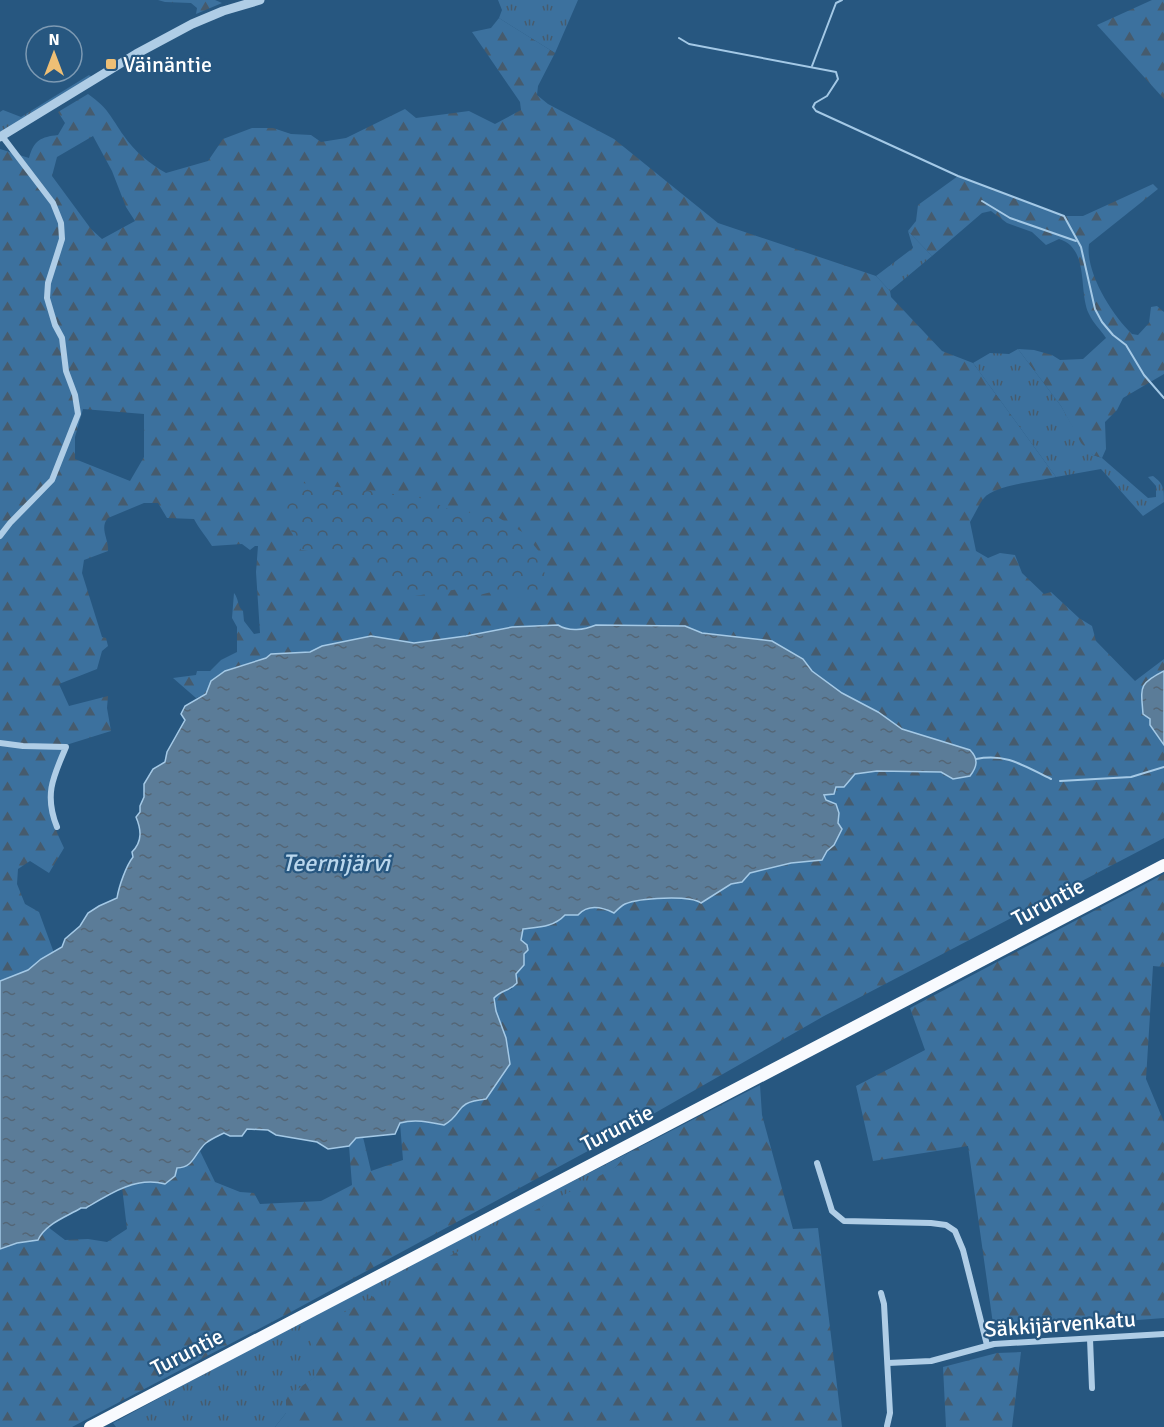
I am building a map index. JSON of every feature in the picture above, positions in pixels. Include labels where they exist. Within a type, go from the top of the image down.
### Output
[{"type":"highway","name":"Turuntie","points":[[90,1427],[1164,865]]},
{"type":"street","points":[[0,536],[52,480],[78,414],[75,395],[66,371],[62,338],[55,326],[47,298],[48,283],[62,239],[61,223],[53,203],[1,137],[136,54],[183,29],[223,11],[260,0]]},
{"type":"street","points":[[0,743],[66,747],[56,771],[51,795],[50,804],[57,827]]},
{"type":"street","points":[[817,1163],[832,1211],[844,1221],[931,1223],[946,1225],[956,1231],[987,1345]]},
{"type":"street","points":[[881,1293],[884,1304],[888,1363],[890,1413],[887,1426]]},
{"type":"street","name":"Säkkijärvenkatu","points":[[888,1363],[931,1361],[987,1345],[1164,1334]]},
{"type":"street","points":[[1090,1339],[1092,1388]]},
{"type":"green space","points":[[158,0],[215,0],[222,3],[196,14],[197,8],[191,3]]},
{"type":"green space","points":[[498,0],[578,0],[555,53],[499,18],[502,10]]},
{"type":"green space","points":[[1152,0],[1164,0],[1164,99],[1097,25]]},
{"type":"green space","points":[[499,18],[555,53],[538,86],[537,95],[548,104],[614,139],[718,223],[876,276],[890,291],[891,297],[942,351],[973,363],[1056,477],[1007,487],[984,498],[970,522],[976,551],[988,558],[1000,553],[1015,555],[1022,573],[1044,594],[1051,592],[1079,618],[1092,626],[1096,641],[1135,681],[1164,659],[1164,671],[1152,677],[1150,725],[1164,745],[1164,838],[824,1016],[599,1145],[289,1313],[72,1427],[0,1427],[0,1249],[17,1243],[38,1240],[48,1227],[65,1240],[88,1239],[107,1242],[127,1229],[122,1187],[154,1181],[193,1161],[200,1151],[215,1182],[240,1192],[254,1193],[260,1204],[321,1201],[352,1185],[349,1146],[356,1138],[363,1137],[371,1171],[403,1160],[400,1123],[422,1122],[444,1125],[462,1107],[486,1099],[506,1038],[495,1011],[494,998],[499,992],[512,989],[515,974],[524,965],[527,945],[521,940],[523,929],[551,924],[565,915],[578,915],[591,908],[605,909],[614,913],[625,904],[641,900],[675,898],[695,900],[701,903],[731,884],[742,882],[750,873],[791,863],[821,860],[834,845],[838,834],[839,813],[836,804],[826,800],[825,795],[836,787],[844,787],[855,774],[877,771],[941,772],[953,779],[970,750],[902,729],[878,712],[842,693],[812,671],[803,659],[772,641],[702,633],[685,626],[596,625],[566,630],[558,625],[512,627],[414,643],[371,636],[322,646],[310,652],[271,654],[226,670],[218,675],[206,694],[196,698],[173,678],[196,675],[197,671],[210,671],[221,660],[237,652],[237,627],[232,618],[234,593],[243,611],[244,621],[254,634],[260,633],[256,572],[258,546],[250,550],[242,544],[212,546],[194,519],[167,518],[158,503],[144,503],[108,518],[104,530],[108,551],[84,560],[82,573],[102,637],[106,638],[108,646],[102,651],[97,669],[59,684],[69,706],[108,696],[107,708],[111,731],[66,745],[53,773],[49,796],[52,820],[64,848],[49,873],[30,861],[18,869],[17,884],[25,904],[39,912],[54,953],[41,959],[28,970],[0,981],[0,149],[29,158],[33,147],[39,140],[58,135],[65,123],[58,112],[88,94],[105,109],[137,152],[166,173],[208,161],[223,139],[252,128],[273,128],[291,134],[311,135],[321,142],[346,138],[405,109],[416,118],[469,111],[495,124],[521,110],[520,102],[472,32],[491,28]],"holes":[[[93,136],[112,171],[126,207],[135,221],[102,239],[91,229],[52,176],[57,157]],[[83,409],[144,414],[144,457],[130,481],[75,459],[75,437]]]},
{"type":"green space","points":[[89,75],[92,77],[84,82],[84,78]]},
{"type":"green space","points":[[74,84],[81,84],[0,134],[0,112],[3,110],[21,117]]},
{"type":"green space","points":[[958,176],[1064,216],[1083,216],[1153,184],[1158,189],[1089,244],[1091,267],[1096,280],[1116,316],[1132,334],[1138,335],[1149,323],[1151,307],[1157,306],[1164,312],[1164,374],[1123,398],[1117,410],[1105,422],[1106,449],[1102,458],[1093,455],[1081,443],[1061,406],[1018,349],[1034,350],[1060,360],[1083,359],[1106,338],[1089,314],[1082,272],[1075,251],[1069,244],[1059,239],[1046,245],[1032,232],[1007,223],[991,211],[982,213],[932,256],[908,231],[916,221],[918,205]]},
{"type":"green space","points":[[908,231],[932,256],[890,291],[876,276],[913,248]]},
{"type":"green space","points":[[1018,349],[1061,406],[1093,455],[1102,458],[1148,498],[1156,497],[1156,486],[1148,477],[1153,476],[1163,487],[1164,502],[1143,516],[1101,469],[1056,477],[973,363],[990,353],[1009,354]]},
{"type":"green space","points":[[302,483],[426,499],[453,511],[494,515],[524,533],[541,554],[546,581],[532,601],[495,591],[468,598],[459,589],[402,598],[357,558],[301,550],[277,503]]},
{"type":"green space","points":[[1164,874],[1164,967],[1153,966],[1146,1079],[1164,1122],[1164,1318],[994,1331],[968,1146],[873,1161],[856,1086],[925,1050],[910,1008]]},
{"type":"green space","points":[[760,1085],[762,1115],[793,1229],[818,1228],[842,1427],[275,1427],[286,1413],[286,1397],[315,1377],[311,1330],[616,1167],[628,1153]]},
{"type":"green space","points":[[628,1153],[616,1167],[287,1397],[286,1413],[275,1427],[116,1427],[113,1423],[345,1298]]},
{"type":"green space","points":[[1021,1352],[1012,1427],[946,1427],[943,1367],[997,1353]]},
{"type":"water","name":"Teernijärvi","points":[[558,625],[577,630],[596,625],[685,626],[702,633],[772,641],[803,659],[812,671],[842,693],[878,712],[902,729],[970,750],[976,760],[974,769],[970,776],[953,779],[941,772],[877,771],[855,774],[844,787],[836,787],[834,794],[824,795],[826,800],[836,804],[839,813],[838,823],[842,829],[834,845],[822,860],[791,863],[750,873],[742,882],[731,884],[701,903],[695,900],[675,898],[641,900],[625,904],[614,913],[605,909],[591,908],[578,915],[565,915],[551,924],[523,929],[521,940],[527,945],[528,950],[524,954],[524,965],[516,974],[517,983],[494,998],[496,1011],[506,1038],[510,1064],[486,1099],[468,1103],[444,1125],[422,1121],[400,1123],[395,1134],[356,1138],[349,1146],[328,1149],[317,1142],[276,1135],[268,1130],[247,1129],[242,1136],[230,1136],[224,1133],[206,1143],[187,1165],[177,1168],[175,1176],[165,1184],[144,1182],[133,1184],[56,1221],[41,1234],[38,1240],[17,1243],[0,1249],[0,981],[28,970],[41,959],[62,947],[65,939],[80,926],[88,913],[117,898],[123,876],[133,857],[132,852],[138,844],[140,830],[136,817],[140,812],[144,797],[144,784],[153,769],[165,762],[167,752],[185,720],[181,714],[185,706],[206,694],[211,681],[225,671],[266,658],[271,654],[310,652],[322,646],[371,636],[414,643],[512,627]]},
{"type":"water","points":[[1164,671],[1164,745],[1150,725],[1150,719],[1143,714],[1142,692],[1149,679]]},
{"type":"waterway","points":[[812,66],[836,3],[842,0]]},
{"type":"waterway","points":[[679,38],[689,44],[836,72],[838,79],[827,96],[815,103],[813,107],[816,111],[958,176],[1064,216],[1081,247],[1095,309],[1102,322],[1126,345],[1144,375],[1164,398]]},
{"type":"waterway","points":[[982,201],[1010,218],[1076,241]]},
{"type":"waterway","points":[[976,759],[1006,759],[1024,765],[1051,779]]},
{"type":"waterway","points":[[1060,781],[1131,777],[1164,767]]},
{"type":"place","name":"Väinäntie","points":[[111,64]]}]
